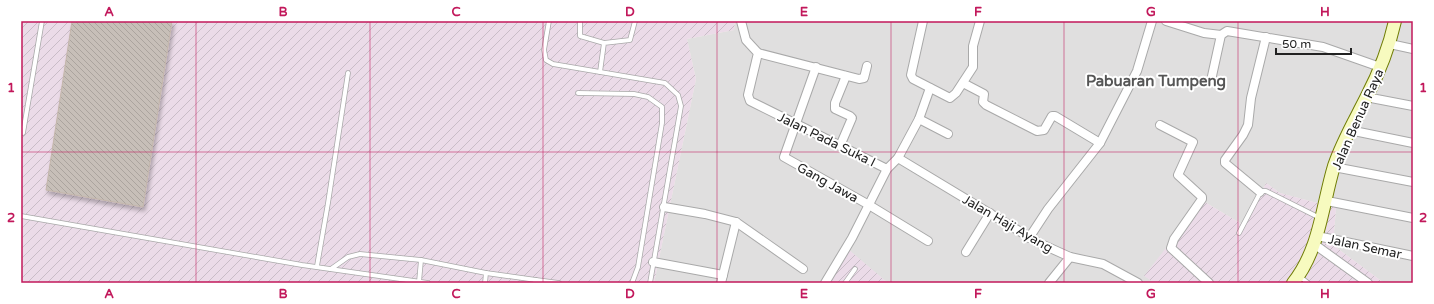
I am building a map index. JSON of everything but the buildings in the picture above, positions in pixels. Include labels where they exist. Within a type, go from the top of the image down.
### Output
[{"type":"street","points":[[741,21],[746,40],[758,53],[862,79],[867,66]]},
{"type":"street","points":[[923,21],[911,75],[913,79],[950,98],[956,93],[973,67],[973,46],[980,21]]},
{"type":"street","points":[[1029,238],[1048,209],[1100,143],[1137,71],[1152,21]]},
{"type":"street","points":[[1166,21],[1204,33],[1221,35],[1227,32],[1323,47],[1380,67]]},
{"type":"street","name":"Jalan Benua Raya","points":[[1300,281],[1316,240],[1327,201],[1334,167],[1349,130],[1366,98],[1390,44],[1395,21]]},
{"type":"street","points":[[1212,76],[1221,35]]},
{"type":"street","points":[[1260,192],[1226,163],[1225,160],[1244,135],[1248,125],[1251,98],[1266,37]]},
{"type":"street","points":[[1390,44],[1413,49]]},
{"type":"street","name":"Jalan Pada Suka I","points":[[758,53],[748,95],[750,101],[796,125],[887,168],[852,238],[825,283]]},
{"type":"street","points":[[796,125],[816,67]]},
{"type":"street","points":[[840,146],[852,118],[835,109],[835,102],[846,76]]},
{"type":"street","points":[[963,83],[984,94],[983,102],[986,105],[1036,131],[1044,130],[1052,116],[1055,116],[1100,143]]},
{"type":"street","points":[[887,168],[898,158],[919,119],[930,88]]},
{"type":"street","points":[[1366,98],[1413,106]]},
{"type":"street","points":[[919,119],[948,134]]},
{"type":"street","name":"Gang Jawa","points":[[796,125],[784,153],[784,157],[869,205],[928,241]]},
{"type":"street","points":[[1160,125],[1193,142],[1178,175],[1202,197],[1202,199],[1174,239],[1171,248],[1209,283]]},
{"type":"street","points":[[1349,130],[1413,143]]},
{"type":"street","name":"Jalan Haji Ayang","points":[[898,158],[1029,238],[1070,257],[1102,264],[1138,283]]},
{"type":"street","points":[[1334,167],[1413,182]]},
{"type":"street","points":[[1327,201],[1413,218]]},
{"type":"street","points":[[664,207],[705,214],[736,222],[803,268]]},
{"type":"street","points":[[966,252],[990,213]]},
{"type":"street","points":[[653,262],[722,279],[736,222]]},
{"type":"street","points":[[1316,240],[1368,283]]},
{"type":"street","name":"Jalan Semar","points":[[1316,240],[1413,256]]},
{"type":"street","points":[[1049,283],[1070,257]]},
{"type":"lane","points":[[23,133],[42,21]]},
{"type":"lane","points":[[549,21],[544,50],[546,60],[553,64],[665,83],[678,95],[681,106],[650,283]]},
{"type":"lane","points":[[580,21],[580,36],[604,43],[630,40],[635,21]]},
{"type":"lane","points":[[600,72],[604,43]]},
{"type":"lane","points":[[316,266],[328,203],[348,73]]},
{"type":"lane","points":[[578,93],[634,94],[648,97],[662,106],[661,130],[638,267],[632,283]]},
{"type":"lane","points":[[1239,233],[1260,192],[1266,191],[1322,219]]},
{"type":"lane","points":[[21,216],[330,269],[428,283]]},
{"type":"lane","points":[[330,269],[348,257],[360,254],[421,260],[536,282],[558,283]]},
{"type":"lane","points":[[419,282],[421,260]]},
{"type":"lane","points":[[845,283],[855,269]]},
{"type":"lane","points":[[485,283],[486,273]]},
{"type":"shaded area","points":[[21,21],[735,21],[734,30],[687,39],[696,79],[654,283],[21,283]]},
{"type":"shaded area","points":[[735,21],[1413,21],[1413,283],[1384,283],[1333,245],[1336,208],[1280,193],[1266,183],[1245,226],[1203,201],[1145,276],[1155,283],[888,283],[848,250],[827,283],[654,283],[696,79],[687,39],[734,30]]},
{"type":"shaded area","points":[[1266,183],[1280,193],[1336,208],[1333,245],[1384,283],[1155,283],[1144,276],[1203,201],[1245,226]]},
{"type":"shaded area","points":[[848,249],[888,283],[827,283]]},
{"type":"district","name":"Pabuaran Tumpeng","points":[[1156,81]]}]
